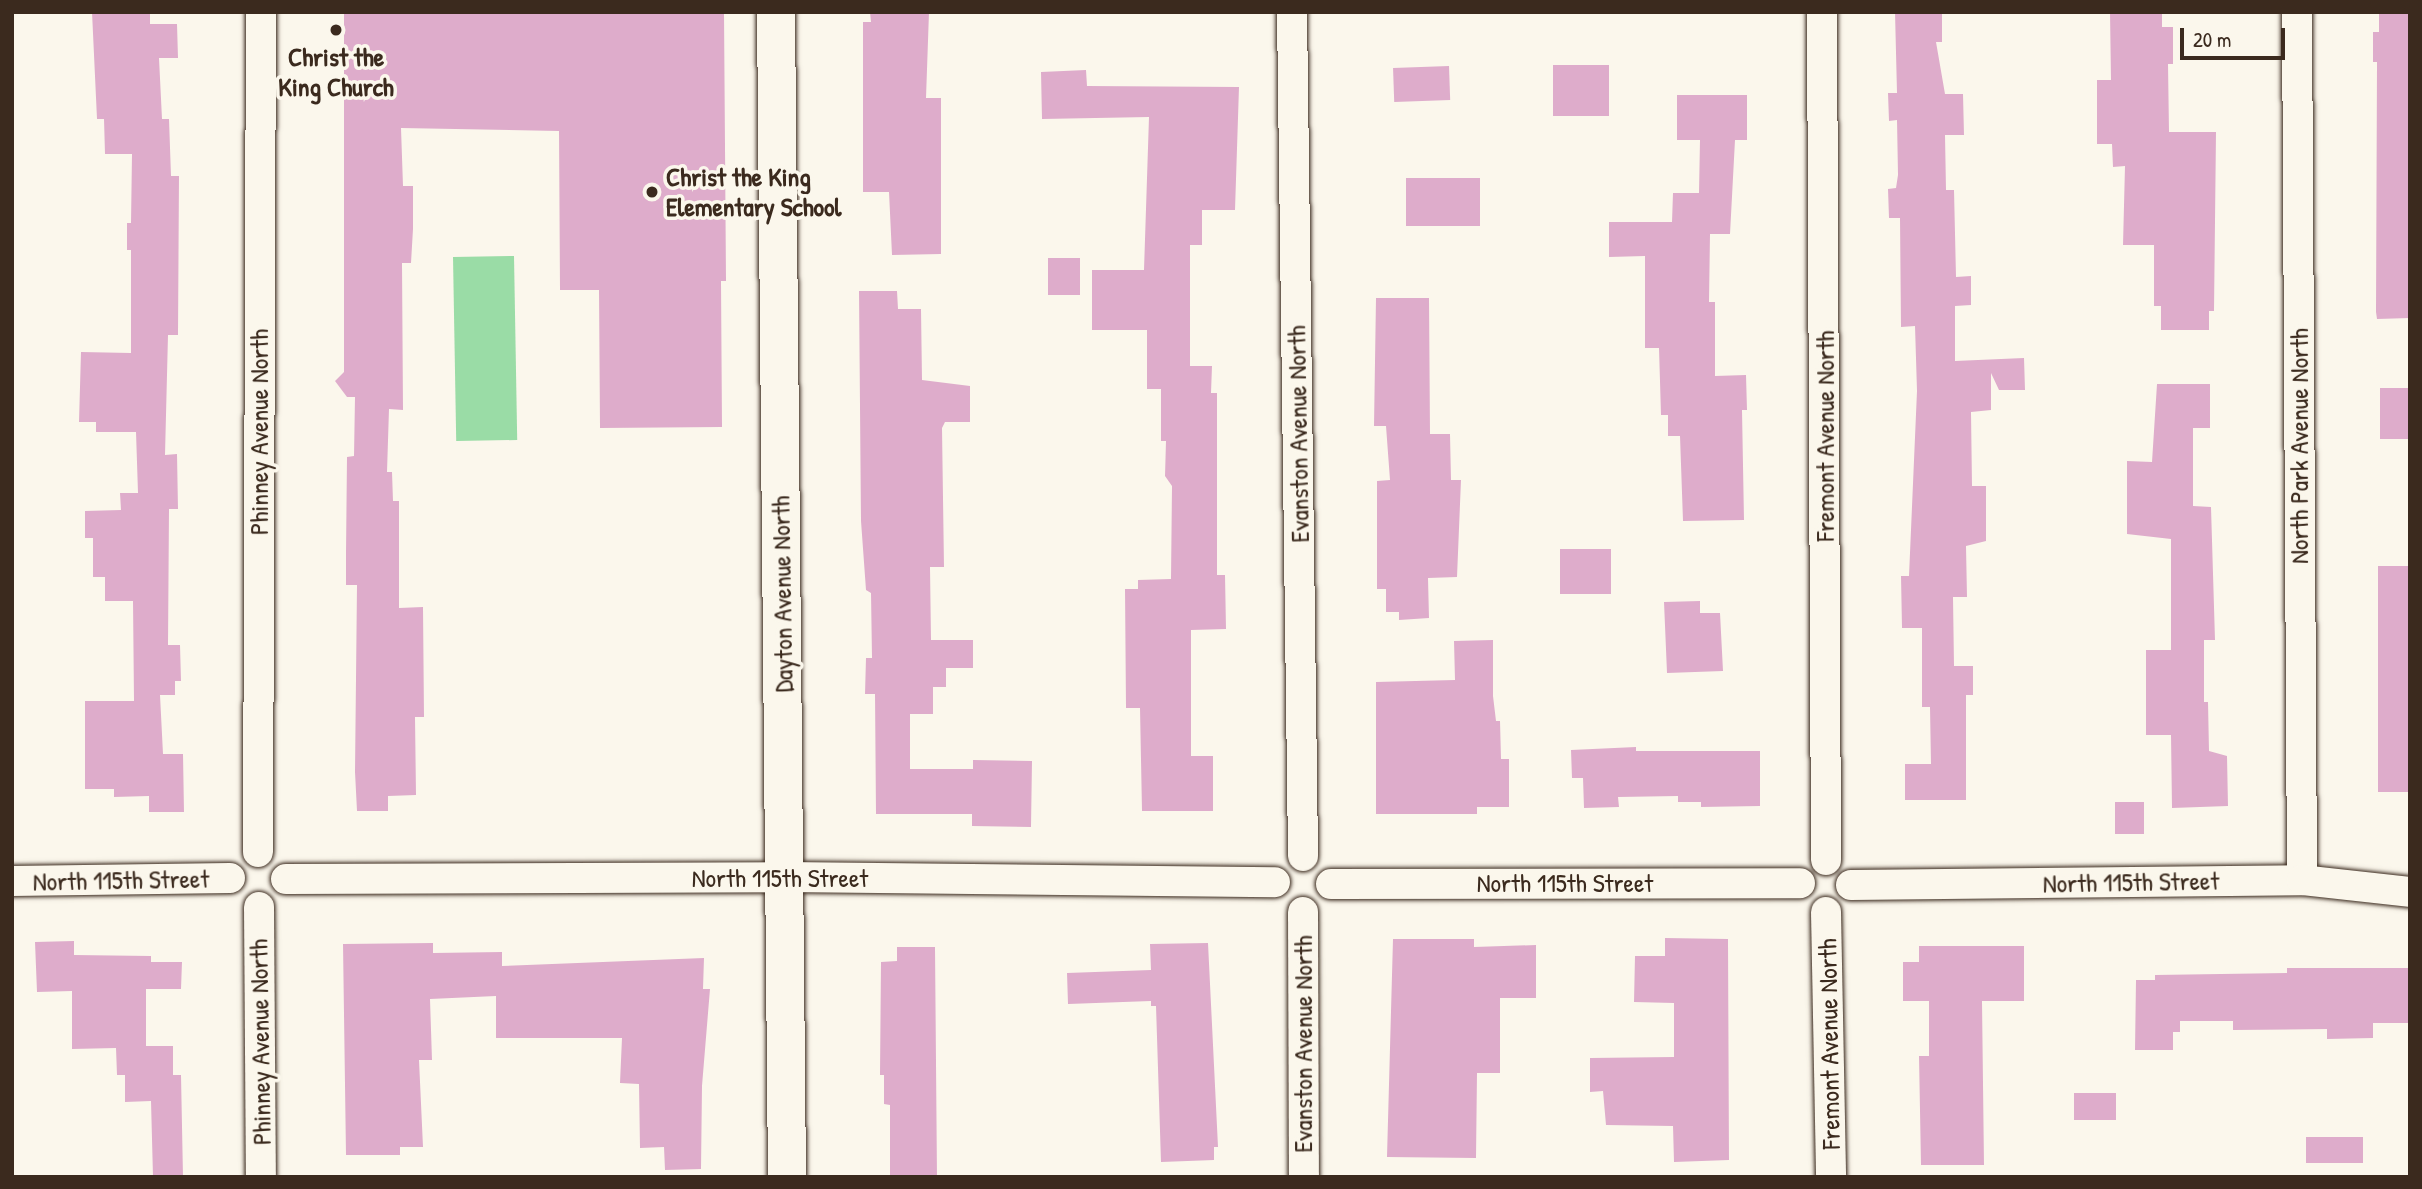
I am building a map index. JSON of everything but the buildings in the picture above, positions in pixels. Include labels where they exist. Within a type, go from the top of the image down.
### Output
[{"type":"street","name":"Phinney Avenue North","points":[[258,852],[261,12]]},
{"type":"street","name":"Dayton Avenue North","points":[[776,12],[787,1177]]},
{"type":"street","name":"Evanston Avenue North","points":[[1292,12],[1303,856]]},
{"type":"street","name":"Fremont Avenue North","points":[[1822,12],[1826,860]]},
{"type":"street","name":"North Park Avenue North","points":[[2297,12],[2302,880]]},
{"type":"street","points":[[258,852],[279,862],[285,879],[280,897],[259,907],[239,900],[230,878],[238,860],[258,852]]},
{"type":"street","points":[[1303,856],[1320,862],[1331,884],[1324,903],[1303,912],[1282,904],[1275,882],[1286,862],[1303,856]]},
{"type":"street","points":[[1826,860],[1842,866],[1851,886],[1845,904],[1826,912],[1807,904],[1800,883],[1810,866],[1826,860]]},
{"type":"street","name":"North 115th Street","points":[[285,879],[785,877],[1275,882]]},
{"type":"street","name":"North 115th Street","points":[[12,881],[230,878]]},
{"type":"street","name":"North 115th Street","points":[[1851,886],[2302,880],[2410,892]]},
{"type":"street","name":"North 115th Street","points":[[1331,884],[1800,883]]},
{"type":"street","name":"Phinney Avenue North","points":[[259,907],[261,1177]]},
{"type":"street","name":"Evanston Avenue North","points":[[1303,912],[1304,1177]]},
{"type":"street","name":"Fremont Avenue North","points":[[1826,912],[1831,1177]]},
{"type":"green space","points":[[514,256],[517,440],[456,441],[453,257]]},
{"type":"place","name":"Christ the King Church","points":[[336,30]]},
{"type":"place","name":"Christ the King Elementary School","points":[[652,192]]}]
